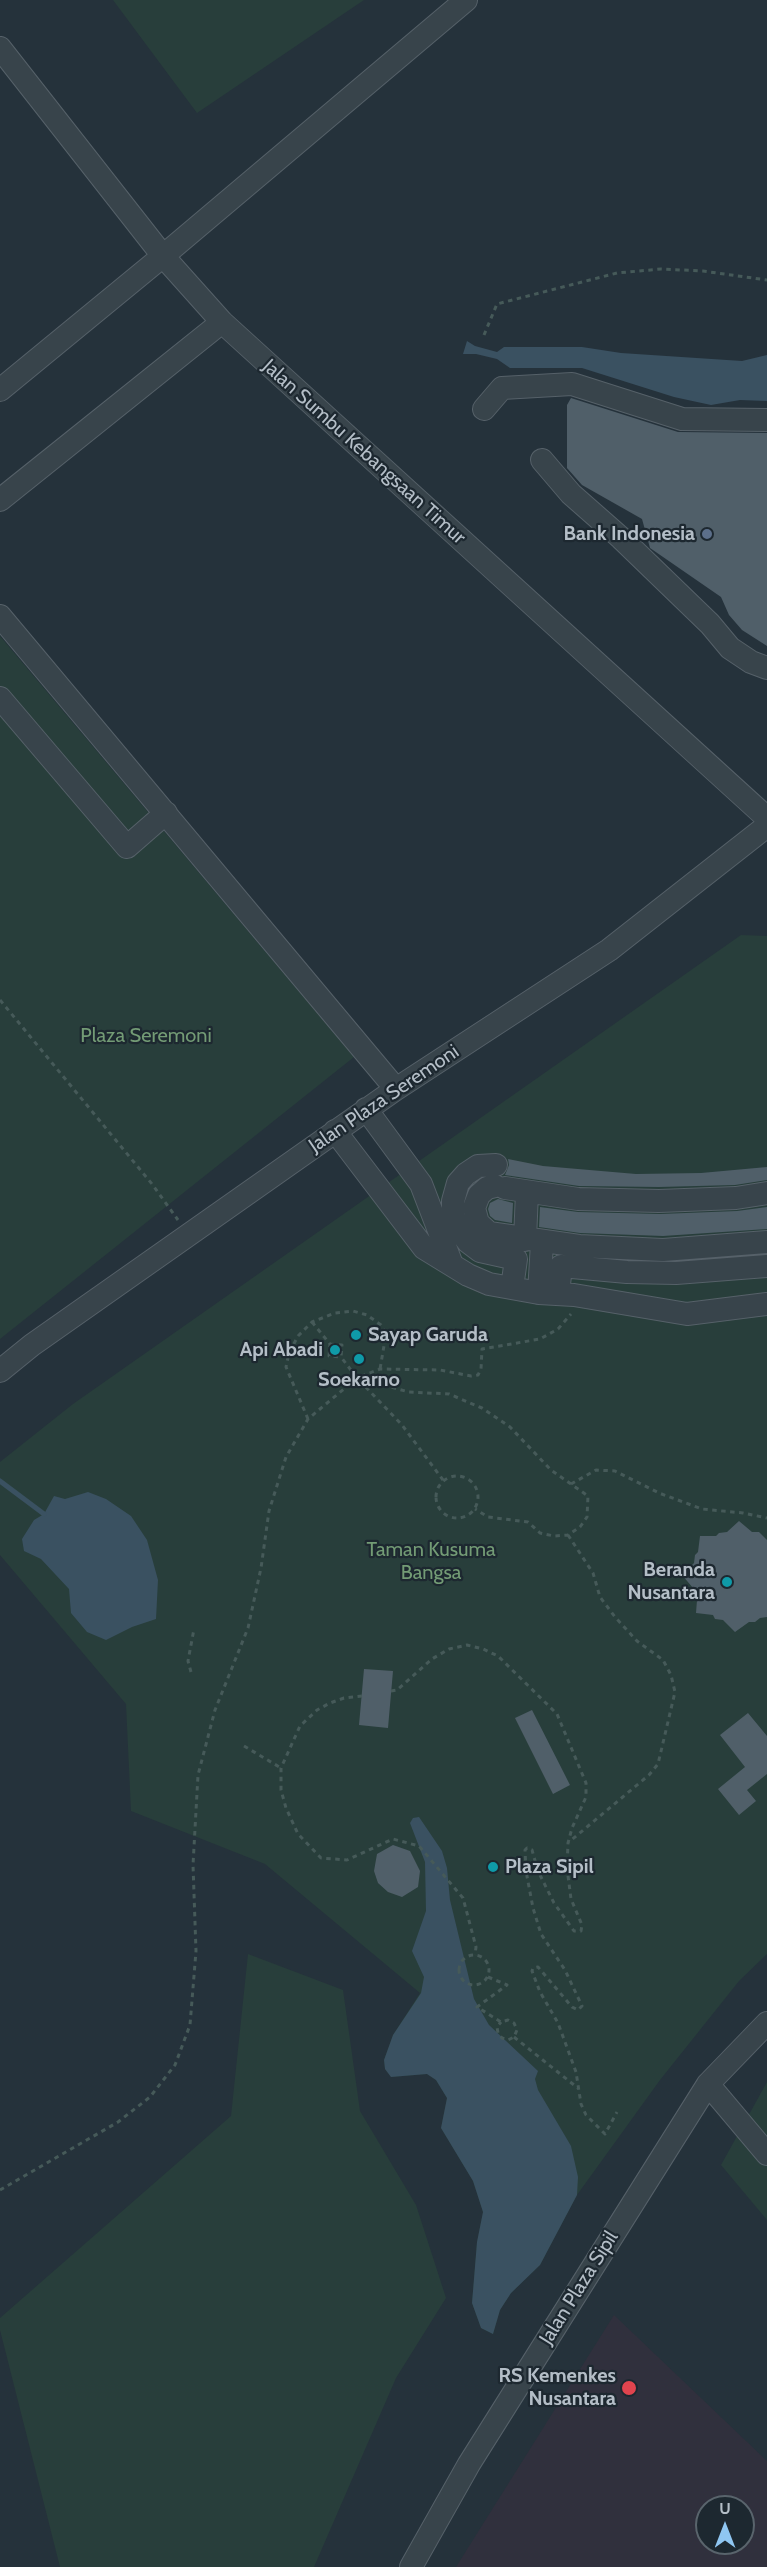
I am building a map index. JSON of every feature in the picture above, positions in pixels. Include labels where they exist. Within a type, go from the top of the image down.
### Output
[{"type":"street","points":[[0,390],[164,256],[466,0]]},
{"type":"street","name":"Jalan Sumbu Kebangsaan Timur","points":[[0,48],[164,256],[222,322],[767,818]]},
{"type":"street","points":[[0,500],[222,322]]},
{"type":"street","points":[[484,409],[502,388],[572,384],[682,419],[767,420]]},
{"type":"street","points":[[542,460],[571,494],[629,545],[710,624],[730,648],[751,662],[767,668]]},
{"type":"street","points":[[0,616],[396,1089]]},
{"type":"street","points":[[0,698],[127,847],[166,813]]},
{"type":"street","name":"Jalan Plaza Seremoni","points":[[0,1371],[32,1345],[366,1109],[609,950],[767,826]]},
{"type":"street","points":[[366,1109],[421,1184],[451,1263]]},
{"type":"street","points":[[335,1131],[424,1248],[468,1275],[489,1284],[687,1314],[767,1304]]},
{"type":"street","points":[[512,1288],[516,1259],[480,1251],[468,1242],[453,1216],[453,1200],[458,1183],[478,1166],[499,1180],[527,1192],[578,1199],[659,1201],[736,1198],[767,1193]]},
{"type":"street","points":[[499,1180],[479,1195],[474,1208],[478,1224],[489,1233],[533,1241],[663,1250],[767,1242]]},
{"type":"street","points":[[527,1192],[533,1241],[557,1294]]},
{"type":"street","points":[[401,1219],[427,1201]]},
{"type":"street","points":[[557,1294],[561,1266],[627,1272],[676,1273],[767,1266]]},
{"type":"street","name":"Jalan Plaza Sipil","points":[[411,2567],[469,2464],[708,2084],[767,2023]]},
{"type":"street","points":[[708,2084],[767,2154]]},
{"type":"path","points":[[484,335],[497,304],[617,273],[661,268],[767,280]]},
{"type":"path","points":[[0,1000],[152,1184],[188,1235]]},
{"type":"path","points":[[0,2190],[118,2122],[150,2097],[175,2065],[190,2025],[196,1951],[193,1865],[198,1775],[215,1710],[248,1628],[261,1568],[269,1511],[286,1457],[308,1419],[357,1378],[380,1369],[440,1370],[471,1376],[478,1375],[481,1370],[482,1349],[540,1339],[558,1329],[570,1316],[557,1294]]},
{"type":"path","points":[[308,1419],[286,1367],[289,1353],[298,1336],[312,1322],[335,1313],[353,1311],[367,1315],[381,1325],[386,1334],[380,1369]]},
{"type":"path","points":[[312,1322],[330,1344],[329,1356],[340,1357],[402,1425],[443,1480]]},
{"type":"path","points":[[330,1344],[342,1345],[340,1357]]},
{"type":"path","points":[[357,1378],[409,1392],[449,1394],[482,1408],[510,1427],[551,1470],[588,1496],[587,1517],[580,1527],[568,1535],[554,1536],[540,1533],[528,1522],[488,1517],[475,1509]]},
{"type":"path","points":[[571,1484],[596,1470],[615,1471],[659,1493],[702,1509],[767,1518]]},
{"type":"path","points":[[458,1475],[472,1481],[479,1494],[475,1509],[463,1518],[448,1517],[437,1507],[435,1492],[443,1480],[458,1475]]},
{"type":"path","points":[[568,1535],[593,1573],[600,1596],[615,1617],[637,1641],[663,1660],[671,1674],[675,1692],[658,1764],[649,1775],[568,1843]]},
{"type":"path","points":[[191,1672],[188,1661],[194,1629]]},
{"type":"path","points":[[391,1690],[397,1690],[432,1659],[449,1649],[467,1646],[483,1648],[498,1656],[557,1714],[586,1783],[586,1797],[568,1843],[567,1868],[571,1899],[582,1925],[581,1931],[574,1931],[554,1903],[538,1871],[532,1850],[527,1848],[525,1850],[526,1871],[532,1908],[541,1934],[566,1970],[582,2000],[582,2006],[578,2010],[538,1967],[533,1968],[540,1992],[558,2023],[576,2072],[581,2104],[586,2115],[605,2134],[616,2112]]},
{"type":"path","points":[[362,1696],[344,1698],[316,1710],[300,1726],[281,1768],[281,1790],[286,1808],[298,1834],[321,1858],[347,1860],[393,1839],[419,1846],[463,1898],[476,1947],[475,1955]]},
{"type":"path","points":[[244,1746],[281,1768]]},
{"type":"path","points":[[475,1955],[484,1959],[489,1968],[488,1977],[481,1984],[472,1986],[463,1982],[459,1973],[460,1964],[466,1957],[475,1955]]},
{"type":"path","points":[[488,1977],[507,1985],[477,2007],[501,2022]]},
{"type":"path","points":[[508,2020],[514,2023],[517,2030],[514,2037],[508,2040],[502,2038],[497,2027],[501,2022],[508,2020]]},
{"type":"path","points":[[514,2037],[580,2090]]},
{"type":"shaded area","points":[[467,341],[475,346],[497,352],[504,347],[582,347],[621,353],[742,361],[767,355],[767,401],[740,400],[711,405],[674,397],[582,368],[510,368],[497,359],[476,354],[463,354]]},
{"type":"shaded area","points":[[88,1492],[106,1499],[131,1516],[147,1540],[158,1580],[156,1619],[132,1627],[106,1640],[87,1632],[71,1613],[69,1589],[41,1559],[24,1551],[22,1539],[34,1520],[44,1514],[54,1496],[65,1499]]},
{"type":"shaded area","points":[[419,1817],[442,1851],[447,1868],[450,1900],[474,1999],[489,2025],[538,2071],[535,2079],[538,2090],[571,2146],[578,2177],[577,2195],[540,2265],[511,2293],[500,2310],[493,2334],[481,2328],[472,2303],[477,2242],[483,2212],[473,2181],[441,2128],[447,2098],[436,2080],[427,2074],[391,2077],[385,2069],[384,2060],[393,2035],[421,1993],[424,1977],[412,1951],[426,1911],[425,1862],[410,1823],[413,1818]]},
{"type":"shaded area","name":"RS Kemenkes Nusantara","points":[[614,2315],[767,2461],[767,2567],[456,2567]]},
{"type":"green space","points":[[113,0],[364,0],[197,113]]},
{"type":"green space","name":"Plaza Seremoni","points":[[0,636],[354,1057],[0,1339]]},
{"type":"green space","name":"Taman Kusuma Bangsa","points":[[741,935],[767,936],[767,1954],[739,1981],[660,2080],[577,2195],[540,2265],[511,2293],[500,2310],[493,2334],[481,2328],[472,2303],[477,2242],[483,2212],[473,2181],[441,2128],[447,2098],[436,2080],[427,2074],[391,2077],[385,2069],[384,2060],[393,2035],[420,1993],[265,1864],[131,1811],[126,1704],[0,1555],[0,1462],[73,1404]]},
{"type":"green space","points":[[248,1954],[343,1990],[360,2111],[416,2205],[446,2298],[396,2378],[314,2567],[60,2567],[0,2330],[0,2318],[231,2116]]},
{"type":"green space","points":[[767,2082],[767,2220],[721,2165]]},
{"type":"building","name":"Bank Indonesia","points":[[571,398],[678,432],[767,433],[767,646],[742,630],[729,615],[721,597],[650,548],[642,519],[582,485],[567,468],[567,405]]},
{"type":"building","points":[[508,1159],[543,1166],[636,1174],[701,1173],[767,1167],[767,1180],[735,1185],[579,1186],[505,1175],[509,1165]]},
{"type":"building","points":[[498,1199],[513,1203],[512,1223],[495,1220],[490,1216],[488,1209],[490,1203]]},
{"type":"building","points":[[540,1207],[578,1212],[660,1214],[737,1211],[767,1207],[767,1229],[663,1236],[580,1233],[539,1227]]},
{"type":"building","name":"Beranda Nusantara","points":[[739,1521],[752,1532],[759,1532],[767,1540],[767,1617],[749,1622],[735,1632],[723,1620],[715,1619],[713,1615],[696,1613],[697,1600],[693,1595],[693,1588],[682,1575],[694,1563],[700,1536],[716,1536],[727,1532]]},
{"type":"building","points":[[364,1669],[393,1671],[388,1728],[359,1725]]},
{"type":"building","points":[[532,1710],[570,1785],[553,1794],[515,1718]]},
{"type":"building","points":[[748,1713],[767,1736],[767,1774],[747,1790],[756,1801],[739,1815],[718,1789],[745,1767],[720,1735]]},
{"type":"building","points":[[393,1845],[410,1851],[420,1871],[418,1887],[402,1897],[388,1892],[378,1883],[374,1871],[377,1854]]},
{"type":"waterway","points":[[0,1481],[44,1514]]},
{"type":"place","name":"Bank Indonesia","points":[[707,534]]},
{"type":"place","name":"Sayap Garuda","points":[[356,1335]]},
{"type":"place","name":"Api Abadi","points":[[335,1350]]},
{"type":"place","name":"Soekarno","points":[[359,1359]]},
{"type":"place","name":"Beranda Nusantara","points":[[727,1582]]},
{"type":"place","name":"Plaza Sipil","points":[[493,1867]]},
{"type":"place","name":"RS Kemenkes Nusantara","points":[[629,2388]]}]
